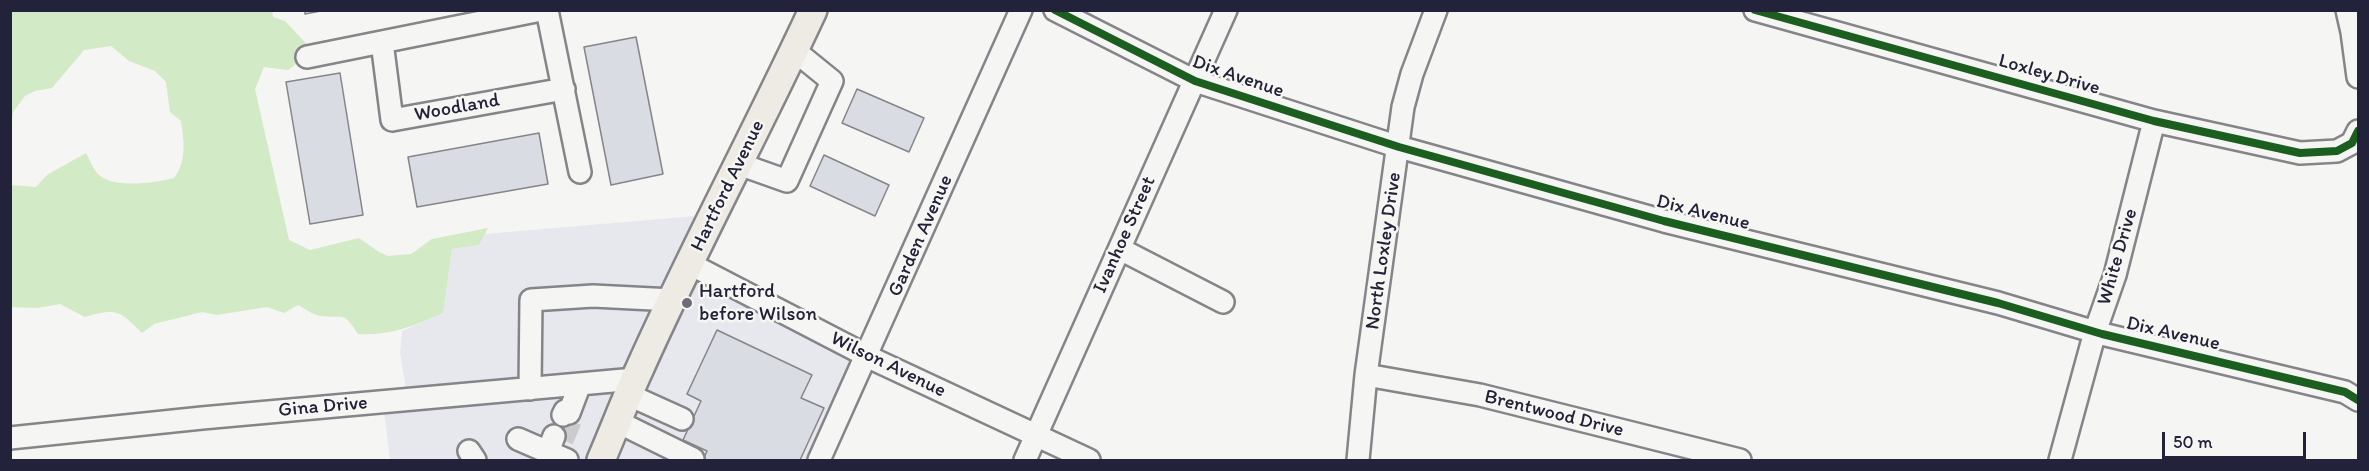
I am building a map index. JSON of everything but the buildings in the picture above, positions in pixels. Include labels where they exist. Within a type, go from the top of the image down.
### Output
[{"type":"main road","name":"Hartford Avenue","points":[[605,459],[632,387],[795,51],[804,16]]},
{"type":"street","points":[[307,57],[541,10]]},
{"type":"street","points":[[547,10],[580,172]]},
{"type":"street","name":"Garden Avenue","points":[[819,460],[1021,10]]},
{"type":"street","name":"Dix Avenue","points":[[1055,10],[1195,81],[1399,147],[1664,221],[1998,303],[2095,332],[2345,392],[2358,400]]},
{"type":"street","name":"Ivanhoe Street","points":[[1025,460],[1226,10]]},
{"type":"street","name":"North Loxley Drive","points":[[1358,460],[1366,375],[1403,107],[1436,10]]},
{"type":"street","name":"Loxley Drive","points":[[1755,10],[2154,121],[2300,153],[2337,151],[2352,143],[2358,131]]},
{"type":"street","points":[[2347,10],[2358,77]]},
{"type":"street","name":"Woodland","points":[[382,42],[392,120],[564,89]]},
{"type":"street","points":[[739,164],[787,180],[832,81],[795,51]]},
{"type":"street","name":"White Drive","points":[[2060,460],[2095,332],[2115,275],[2154,121]]},
{"type":"street","points":[[1120,249],[1223,302]]},
{"type":"street","name":"Wilson Avenue","points":[[690,264],[867,356],[1089,460]]},
{"type":"street","points":[[530,389],[531,300],[593,296],[673,300]]},
{"type":"street","name":"Brentwood Drive","points":[[1366,375],[1480,395],[1740,460]]},
{"type":"street","points":[[568,416],[580,384]]},
{"type":"street","name":"Gina Drive","points":[[10,438],[202,418],[580,384],[632,387]]},
{"type":"street","points":[[632,387],[682,419]]},
{"type":"street","points":[[618,422],[693,459]]},
{"type":"street","points":[[518,439],[558,449]]},
{"type":"shaded area","points":[[707,215],[691,258],[857,350],[820,460],[390,460],[383,403],[407,395],[400,353],[402,331],[443,313],[452,249],[479,245],[485,234]]},
{"type":"green space","points":[[11,11],[272,11],[273,17],[285,21],[313,51],[288,70],[264,67],[255,89],[289,240],[310,250],[359,238],[388,256],[411,254],[432,239],[488,228],[479,245],[452,249],[443,313],[391,332],[358,334],[349,321],[342,317],[318,315],[298,305],[284,313],[267,307],[217,315],[202,312],[154,324],[142,333],[117,313],[104,312],[85,317],[60,304],[37,308],[11,307],[11,185],[36,187],[47,175],[86,153],[98,174],[114,182],[134,184],[174,178],[183,158],[184,143],[181,121],[170,112],[166,82],[155,71],[129,61],[111,46],[84,50],[52,88],[35,91],[25,96],[13,112],[11,127]]},
{"type":"tunnel","points":[[563,440],[572,419]]},
{"type":"cycle path","points":[[1055,10],[1195,81],[1399,147],[1664,221],[1998,303],[2102,334],[2345,392],[2358,400]]},
{"type":"cycle path","points":[[1755,10],[2154,121],[2300,153],[2337,151],[2352,143],[2358,131]]},
{"type":"place","name":"Hartford before Wilson","points":[[687,303]]}]
